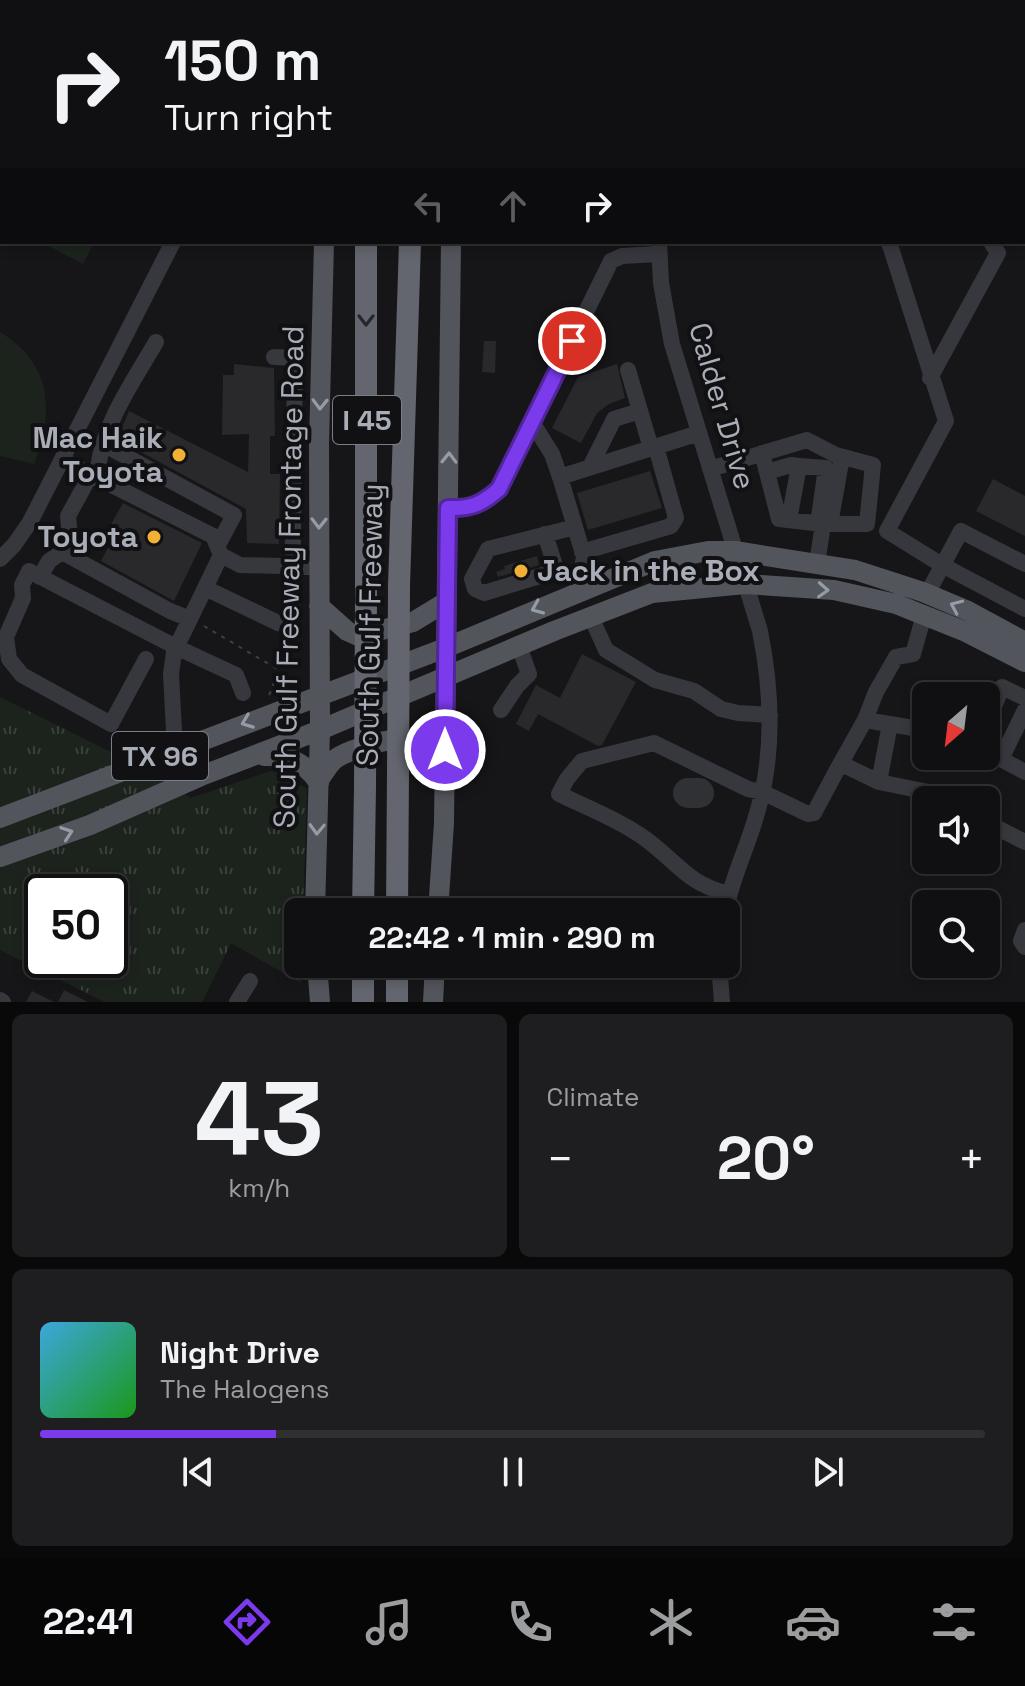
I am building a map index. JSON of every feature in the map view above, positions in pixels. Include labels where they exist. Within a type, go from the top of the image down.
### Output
[{"type":"highway","name":"South Gulf Freeway","points":[[363,898],[366,244]]},
{"type":"highway","name":"South Gulf Freeway","points":[[397,898],[399,586],[410,244]]},
{"type":"highway","points":[[406,375],[420,274],[421,244]]},
{"type":"highway","points":[[363,978],[363,1002]]},
{"type":"highway","points":[[397,978],[397,1002]]},
{"type":"main road","name":"South Gulf Freeway Frontage Road","points":[[315,898],[324,244]]},
{"type":"main road","points":[[439,898],[444,780],[451,244]]},
{"type":"main road","points":[[445,648],[655,561],[708,551],[735,551],[855,570],[968,611],[1025,642]]},
{"type":"main road","points":[[445,677],[652,593],[745,584],[834,590],[896,604],[966,632],[1025,662]]},
{"type":"main road","points":[[319,606],[347,631],[358,636],[413,622],[446,602]]},
{"type":"main road","name":"TX 96","points":[[0,818],[445,648]]},
{"type":"main road","name":"TX 96","points":[[0,857],[90,825],[445,677]]},
{"type":"main road","points":[[252,756],[282,755],[300,762],[319,782],[334,760],[385,739],[413,739],[424,744],[436,760],[444,780]]},
{"type":"main road","points":[[318,978],[320,1002]]},
{"type":"main road","points":[[433,1002],[434,978]]},
{"type":"street","points":[[0,559],[30,522],[172,244]]},
{"type":"street","points":[[887,531],[946,421],[890,244]]},
{"type":"street","points":[[930,378],[998,253],[992,244]]},
{"type":"street","points":[[448,508],[482,504],[499,489],[611,261],[659,248]]},
{"type":"street","name":"Calder Drive","points":[[659,248],[661,283],[672,344],[760,631],[769,678],[770,715],[762,792],[728,898]]},
{"type":"street","points":[[40,577],[49,561],[62,552],[70,537],[68,516],[91,474],[98,468],[103,444],[116,411],[156,342]]},
{"type":"street","points":[[205,588],[278,623],[286,624],[292,618],[295,358],[274,357]]},
{"type":"street","points":[[583,554],[671,526],[676,518],[628,370]]},
{"type":"street","points":[[590,467],[614,419],[640,411]]},
{"type":"street","points":[[532,422],[552,454],[583,554],[578,591]]},
{"type":"street","points":[[560,477],[699,433]]},
{"type":"street","points":[[710,469],[807,440],[842,457],[873,465],[867,524]]},
{"type":"street","points":[[521,445],[545,443]]},
{"type":"street","points":[[103,444],[234,515],[205,588],[176,647],[171,674],[175,750]]},
{"type":"street","points":[[762,453],[779,519],[824,524],[867,524],[887,531],[942,565],[1025,609]]},
{"type":"street","points":[[817,564],[842,457]]},
{"type":"street","points":[[62,460],[213,536],[219,550],[240,565],[318,567]]},
{"type":"street","points":[[767,472],[791,465],[826,468],[824,524]]},
{"type":"street","points":[[789,520],[799,466]]},
{"type":"street","points":[[545,534],[556,569],[553,572],[484,593],[475,589],[472,579],[488,549],[545,534],[575,527]]},
{"type":"street","points":[[927,594],[961,531],[1025,564]]},
{"type":"street","points":[[62,552],[190,619]]},
{"type":"street","points":[[583,554],[606,580]]},
{"type":"street","points":[[146,659],[111,724],[22,675],[9,659],[6,637],[23,598],[22,585],[29,571],[236,675],[243,693]]},
{"type":"street","points":[[729,894],[709,889],[690,879],[647,840],[559,794],[567,779],[582,761],[654,743],[748,789],[762,792],[808,814],[814,813],[896,657],[913,654],[924,615]]},
{"type":"street","points":[[591,617],[606,650],[655,680],[694,691],[721,709],[770,715]]},
{"type":"street","points":[[501,710],[529,674],[519,646]]},
{"type":"street","points":[[1000,692],[1002,687],[1025,698]]},
{"type":"street","points":[[1000,746],[1025,710]]},
{"type":"street","points":[[865,720],[912,728]]},
{"type":"street","points":[[879,782],[890,724]]},
{"type":"street","points":[[1000,758],[1024,768]]},
{"type":"street","points":[[838,768],[846,766],[879,782],[912,789]]},
{"type":"street","points":[[1000,829],[1025,842]]},
{"type":"street","points":[[1025,930],[1021,941],[1025,947]]},
{"type":"street","points":[[720,978],[722,1002]]},
{"type":"street","points":[[237,1002],[250,981]]},
{"type":"path","points":[[190,619],[279,670],[266,702]]},
{"type":"green space","points":[[45,244],[93,244],[83,264]]},
{"type":"green space","points":[[0,332],[30,359],[44,390],[45,426],[34,464],[0,456]]},
{"type":"green space","points":[[0,697],[117,755],[191,798],[274,770],[307,789],[303,898],[284,898],[284,973],[231,943],[202,1002],[105,1002],[57,978],[128,978],[128,874],[24,874],[24,962],[0,950]]},
{"type":"building","points":[[484,341],[496,341],[495,373],[482,372]]},
{"type":"building","name":"Mac Haik Toyota","points":[[234,364],[274,368],[275,436],[270,436],[270,474],[280,474],[279,544],[247,543],[246,509],[117,439],[129,411],[248,472],[249,434],[222,435],[223,375],[234,375]]},
{"type":"building","points":[[617,364],[625,398],[597,413],[581,443],[552,428],[578,377]]},
{"type":"building","points":[[650,471],[662,508],[588,530],[577,493]]},
{"type":"building","points":[[993,479],[1025,496],[1025,536],[976,511]]},
{"type":"building","name":"Toyota","points":[[123,503],[202,543],[174,601],[101,561],[111,542],[108,540],[110,534],[106,533]]},
{"type":"building","points":[[537,556],[539,565],[498,577],[496,572],[505,569],[504,566]]},
{"type":"building","points":[[582,654],[636,682],[602,745],[598,746],[538,714],[529,731],[516,724],[536,685],[560,698]]},
{"type":"building","points":[[64,990],[88,1002],[58,1002]]},
{"type":"building","points":[[32,991],[54,1002],[26,1002]]},
{"type":"taxiway","points":[[688,793],[699,793]]},
{"type":"place","name":"Mac Haik Toyota","points":[[179,455]]},
{"type":"place","name":"Toyota","points":[[154,537]]},
{"type":"place","name":"Jack in the Box","points":[[521,571]]},
{"type":"route","points":[[445,750],[448,508],[482,504],[499,489],[572,341]]}]
